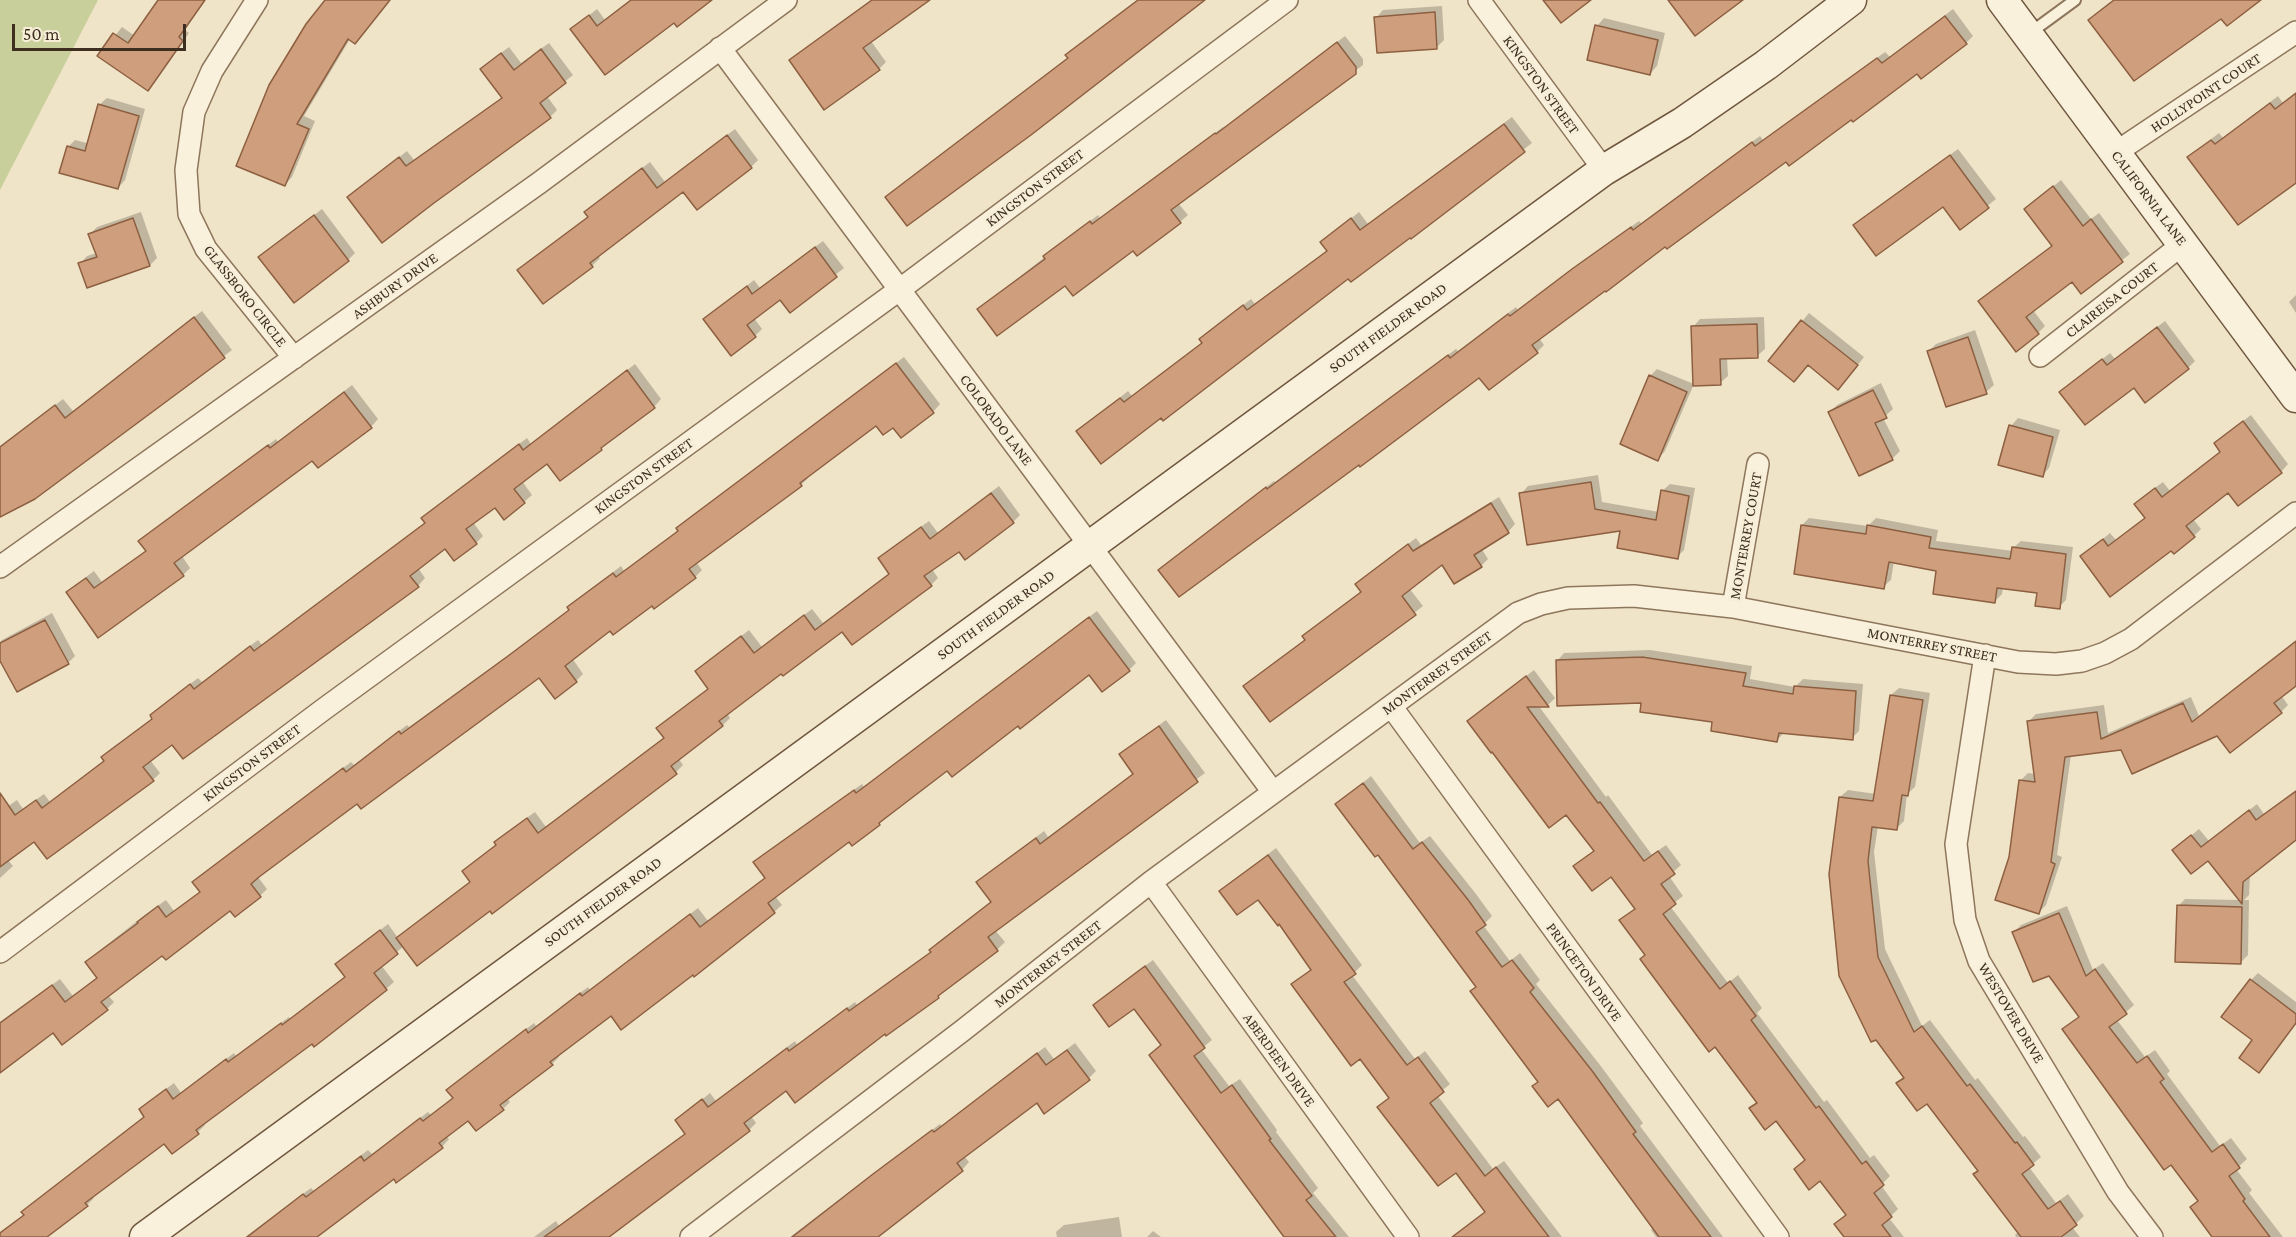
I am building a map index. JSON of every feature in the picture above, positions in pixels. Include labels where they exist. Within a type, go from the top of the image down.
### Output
[{"type":"street","name":"GLASSBORO CIRCLE","points":[[258,0],[212,71],[194,112],[186,170],[189,214],[206,249],[294,358]]},
{"type":"street","name":"ASHBURY DRIVE","points":[[0,567],[539,183],[786,0]]},
{"type":"street","name":"KINGSTON STREET","points":[[0,952],[314,717],[899,290],[1287,0]]},
{"type":"street","name":"KINGSTON STREET","points":[[1479,0],[1604,170]]},
{"type":"street","name":"SOUTH FIELDER ROAD","points":[[145,1237],[1604,170],[1682,123],[1766,65],[1851,0]]},
{"type":"street","name":"CALIFORNIA LANE","points":[[2001,0],[2296,397]]},
{"type":"street","name":"HOLLYPOINT COURT","points":[[2115,153],[2296,32]]},
{"type":"street","name":"COLORADO LANE","points":[[720,48],[1273,792]]},
{"type":"street","name":"CLAIREISA COURT","points":[[2040,356],[2183,244]]},
{"type":"street","name":"MONTERREY COURT","points":[[1733,607],[1758,464]]},
{"type":"street","name":"MONTERREY STREET","points":[[692,1237],[953,1039],[1151,882],[1518,614],[1541,604],[1568,598],[1634,596],[1733,607],[2018,662],[2056,664],[2082,661],[2105,653],[2131,639],[2296,513]]},
{"type":"street","name":"WESTOVER DRIVE","points":[[1985,655],[1956,844],[1965,920],[1979,961],[2118,1192],[2152,1237]]},
{"type":"street","name":"PRINCETON DRIVE","points":[[1391,706],[1778,1237]]},
{"type":"street","name":"ABERDEEN DRIVE","points":[[1151,882],[1408,1237]]},
{"type":"lane","points":[[2028,35],[2075,0]]},
{"type":"green space","points":[[0,0],[98,0],[0,190]]},
{"type":"building","points":[[158,0],[205,0],[179,37],[183,41],[148,91],[97,56],[113,33],[128,43]]},
{"type":"building","points":[[325,0],[390,0],[355,44],[348,39],[297,124],[309,129],[285,186],[236,166],[269,85],[306,24]]},
{"type":"building","points":[[631,0],[712,0],[677,27],[674,23],[605,75],[570,29],[589,15],[597,26]]},
{"type":"building","points":[[872,0],[930,0],[863,48],[880,70],[824,110],[789,60]]},
{"type":"building","points":[[1138,0],[1205,0],[1031,135],[907,226],[885,197],[1068,58],[1065,55]]},
{"type":"building","points":[[1543,0],[1591,0],[1561,23]]},
{"type":"building","points":[[1668,0],[1743,0],[1695,36]]},
{"type":"building","points":[[2114,0],[2261,0],[2227,26],[2221,19],[2134,81],[2088,20]]},
{"type":"building","points":[[1435,12],[1437,49],[1377,53],[1374,17]]},
{"type":"building","points":[[1945,16],[1967,44],[1921,79],[1917,74],[1789,166],[1786,162],[1667,249],[1665,247],[1532,345],[1538,353],[1489,390],[1479,378],[1179,597],[1158,570],[1266,487],[1267,489],[1448,355],[1450,358],[1631,227],[1633,230],[1752,142],[1755,146],[1877,58],[1882,63]]},
{"type":"building","points":[[1595,25],[1658,40],[1650,75],[1587,60]]},
{"type":"building","points":[[1337,42],[1356,67],[1356,74],[1171,210],[1181,223],[1137,256],[1133,251],[1073,296],[1065,286],[997,336],[977,309],[1045,259],[1043,256],[1090,221],[1092,224]]},
{"type":"building","points":[[541,49],[566,83],[540,103],[551,118],[382,243],[347,197],[399,157],[406,166],[502,98],[480,69],[501,53],[514,70]]},
{"type":"building","points":[[2296,93],[2296,183],[2238,225],[2187,157],[2211,140],[2215,144],[2270,103],[2275,109]]},
{"type":"building","points":[[98,104],[139,116],[118,189],[59,173],[67,146],[85,151]]},
{"type":"building","points":[[1504,124],[1525,152],[1411,239],[1351,282],[1348,279],[1163,421],[1161,418],[1101,464],[1076,431],[1120,398],[1124,402],[1202,343],[1199,339],[1243,305],[1247,310],[1327,251],[1320,242],[1351,218],[1360,230]]},
{"type":"building","points":[[727,135],[752,168],[697,210],[683,192],[590,263],[593,267],[543,304],[517,270],[588,217],[584,212],[642,168],[657,188]]},
{"type":"building","points":[[1950,155],[1989,208],[1960,230],[1943,207],[1876,256],[1853,225]]},
{"type":"building","points":[[2053,186],[2083,226],[2091,219],[2123,262],[2081,294],[2072,282],[2026,317],[2039,334],[2016,352],[1978,301],[2052,246],[2024,209]]},
{"type":"building","points":[[314,215],[349,261],[294,303],[258,257]]},
{"type":"building","points":[[133,218],[150,266],[87,288],[78,263],[97,257],[88,234]]},
{"type":"building","points":[[815,247],[837,277],[790,313],[780,300],[747,325],[756,337],[731,356],[703,319],[747,286],[752,294]]},
{"type":"building","points":[[194,317],[225,358],[35,499],[0,517],[0,447],[55,405],[65,418]]},
{"type":"building","points":[[1801,320],[1858,365],[1838,390],[1808,365],[1794,382],[1768,361]]},
{"type":"building","points":[[1757,324],[1758,358],[1720,359],[1721,385],[1693,386],[1691,326]]},
{"type":"building","points":[[2157,327],[2189,369],[2145,403],[2134,388],[2085,425],[2059,392],[2102,359],[2107,365]]},
{"type":"building","points":[[1968,337],[1987,394],[1946,407],[1927,351]]},
{"type":"building","points":[[896,363],[934,413],[901,438],[893,428],[883,435],[876,426],[800,483],[802,486],[689,569],[696,578],[654,609],[652,606],[613,635],[610,631],[565,666],[577,682],[555,699],[539,678],[361,809],[357,804],[259,877],[251,884],[261,897],[235,917],[230,911],[166,960],[162,956],[101,1002],[108,1010],[62,1045],[53,1033],[0,1073],[0,1023],[52,985],[65,1002],[97,978],[85,962],[137,922],[158,906],[166,917],[200,892],[192,882],[343,768],[346,772],[399,731],[401,734],[508,656],[569,610],[567,607],[613,573],[616,577],[678,531],[676,528]]},
{"type":"building","points":[[627,370],[655,408],[560,481],[547,464],[514,489],[525,503],[504,520],[495,508],[466,529],[477,544],[454,561],[445,549],[410,576],[419,587],[183,759],[172,745],[143,767],[154,781],[47,859],[34,842],[0,867],[0,793],[15,815],[36,800],[42,808],[104,761],[101,757],[152,719],[150,715],[190,684],[194,689],[250,646],[254,651],[425,523],[421,518],[519,444],[523,450]]},
{"type":"building","points":[[1649,375],[1687,392],[1658,461],[1620,444]]},
{"type":"building","points":[[1873,390],[1887,418],[1875,423],[1893,460],[1859,476],[1828,412]]},
{"type":"building","points":[[344,392],[372,428],[318,468],[312,461],[174,563],[184,576],[98,638],[66,592],[86,578],[94,588],[146,551],[138,541],[268,445],[270,448]]},
{"type":"building","points":[[2243,421],[2282,473],[2238,506],[2228,493],[2186,526],[2195,537],[2174,554],[2171,551],[2110,597],[2080,556],[2103,539],[2108,546],[2145,518],[2134,504],[2155,488],[2162,497],[2220,452],[2214,443]]},
{"type":"building","points":[[2009,425],[2053,437],[2043,477],[1998,465]]},
{"type":"building","points":[[1591,482],[1595,509],[1656,520],[1661,490],[1689,496],[1678,559],[1617,548],[1620,531],[1527,545],[1519,493]]},
{"type":"building","points":[[991,493],[1014,523],[965,560],[959,552],[924,576],[932,586],[852,645],[842,632],[783,676],[781,674],[719,721],[723,726],[671,766],[677,774],[492,914],[490,911],[417,966],[396,938],[470,882],[462,871],[496,845],[494,842],[527,818],[538,833],[664,738],[656,728],[708,689],[695,671],[741,636],[754,653],[804,615],[815,630],[889,574],[878,558],[921,527],[930,539]]},
{"type":"building","points":[[1491,503],[1509,533],[1474,555],[1482,567],[1454,584],[1442,565],[1402,596],[1416,615],[1270,722],[1243,686],[1305,640],[1302,636],[1361,592],[1355,584],[1408,544],[1413,551]]},
{"type":"building","points":[[1801,525],[1866,534],[1867,525],[1931,537],[1929,548],[2010,559],[2012,547],[2066,554],[2060,609],[2035,606],[2037,593],[1997,588],[1995,603],[1933,594],[1936,571],[1889,562],[1884,589],[1794,574]]},
{"type":"building","points":[[1089,617],[1130,671],[1102,692],[1089,675],[1020,729],[1018,726],[952,777],[947,771],[852,846],[849,842],[768,903],[775,913],[694,977],[693,975],[621,1030],[611,1016],[550,1062],[553,1065],[500,1105],[504,1110],[476,1131],[468,1121],[439,1143],[443,1148],[396,1183],[394,1179],[317,1237],[247,1237],[303,1194],[306,1197],[361,1156],[364,1161],[420,1118],[423,1121],[453,1098],[446,1090],[526,1029],[528,1033],[580,993],[582,996],[690,914],[700,927],[765,878],[753,862],[854,790],[856,793]]},
{"type":"building","points":[[45,620],[69,664],[17,692],[0,661],[0,643]]},
{"type":"building","points":[[2296,641],[2296,686],[2274,703],[2282,713],[2230,753],[2217,736],[2132,774],[2121,750],[2065,757],[2051,862],[2055,864],[2039,914],[1995,900],[2009,857],[2019,780],[2035,782],[2027,721],[2097,712],[2101,739],[2183,703],[2192,722]]},
{"type":"building","points":[[1642,657],[1746,673],[1743,686],[1793,694],[1794,686],[1856,691],[1853,740],[1779,733],[1777,742],[1711,731],[1712,722],[1640,712],[1641,703],[1557,706],[1556,660]]},
{"type":"building","points":[[1526,676],[1549,707],[1527,707],[1598,803],[1600,802],[1644,861],[1658,851],[1675,874],[1661,884],[1676,904],[1663,914],[1720,989],[1730,981],[1756,1016],[1751,1020],[1816,1108],[1819,1106],[1862,1164],[1866,1161],[1884,1185],[1874,1193],[1892,1217],[1882,1225],[1891,1237],[1844,1237],[1834,1224],[1846,1215],[1820,1181],[1809,1190],[1794,1169],[1805,1160],[1776,1121],[1765,1130],[1749,1108],[1757,1103],[1715,1047],[1709,1052],[1640,959],[1645,955],[1619,920],[1635,909],[1611,877],[1592,891],[1573,866],[1594,851],[1566,815],[1549,828],[1467,721]]},
{"type":"building","points":[[1890,695],[1923,700],[1908,796],[1902,795],[1897,830],[1872,827],[1868,861],[1878,957],[1914,1032],[1922,1026],[1967,1086],[1970,1084],[2015,1143],[2017,1142],[2034,1165],[2022,1174],[2048,1209],[2060,1201],[2077,1225],[2061,1237],[2021,1237],[1973,1174],[1978,1171],[1927,1104],[1917,1111],[1896,1083],[1904,1078],[1876,1040],[1871,1042],[1839,976],[1829,874],[1839,797],[1873,801]]},
{"type":"building","points":[[1159,726],[1198,782],[988,937],[998,951],[938,996],[939,998],[886,1036],[885,1034],[795,1103],[786,1091],[744,1123],[750,1131],[609,1237],[544,1237],[685,1134],[675,1120],[702,1099],[708,1107],[787,1048],[789,1051],[847,1008],[849,1011],[931,952],[929,950],[991,902],[976,882],[1036,838],[1040,844],[1133,774],[1119,754]]},
{"type":"building","points":[[1363,783],[1413,849],[1422,842],[1469,901],[1486,925],[1476,932],[1502,967],[1512,960],[1534,988],[1530,992],[1593,1072],[1636,1132],[1633,1134],[1711,1237],[1659,1237],[1558,1099],[1548,1107],[1532,1086],[1538,1082],[1470,991],[1476,987],[1378,855],[1375,857],[1335,804]]},
{"type":"building","points":[[2296,791],[2296,840],[2243,882],[2242,904],[2208,861],[2191,874],[2172,850],[2191,835],[2201,847],[2249,810],[2256,820]]},
{"type":"building","points":[[1268,855],[1356,974],[1344,982],[1407,1065],[1418,1057],[1444,1092],[1430,1103],[1485,1176],[1496,1167],[1549,1237],[1452,1237],[1485,1212],[1456,1173],[1438,1186],[1377,1107],[1389,1098],[1360,1059],[1351,1066],[1291,984],[1311,970],[1279,924],[1278,926],[1258,900],[1237,915],[1219,891]]},
{"type":"building","points":[[2177,905],[2242,907],[2241,964],[2175,962]]},
{"type":"building","points":[[2059,913],[2086,976],[2095,969],[2127,1014],[2109,1027],[2137,1063],[2147,1056],[2164,1079],[2160,1082],[2212,1152],[2223,1144],[2240,1168],[2229,1176],[2245,1199],[2243,1201],[2270,1237],[2212,1237],[2190,1207],[2198,1201],[2171,1165],[2164,1170],[2062,1029],[2079,1017],[2049,976],[2033,982],[2012,932]]},
{"type":"building","points":[[380,930],[398,954],[374,973],[387,990],[314,1047],[312,1044],[196,1130],[199,1134],[172,1154],[164,1144],[85,1203],[88,1206],[47,1237],[0,1237],[0,1233],[24,1215],[21,1212],[144,1117],[139,1109],[166,1089],[173,1099],[226,1059],[228,1062],[281,1023],[282,1025],[345,977],[335,964]]},
{"type":"building","points":[[1145,966],[1205,1048],[1194,1056],[1221,1093],[1232,1085],[1271,1139],[1269,1140],[1312,1196],[1306,1200],[1336,1237],[1284,1237],[1149,1055],[1161,1045],[1134,1009],[1109,1027],[1093,1005]]},
{"type":"building","points":[[2250,979],[2296,1014],[2296,1023],[2259,1073],[2239,1058],[2252,1040],[2221,1017]]},
{"type":"building","points":[[1067,1050],[1090,1080],[1044,1114],[1037,1103],[957,1163],[963,1171],[878,1237],[792,1237],[1037,1053],[1046,1065]]}]
